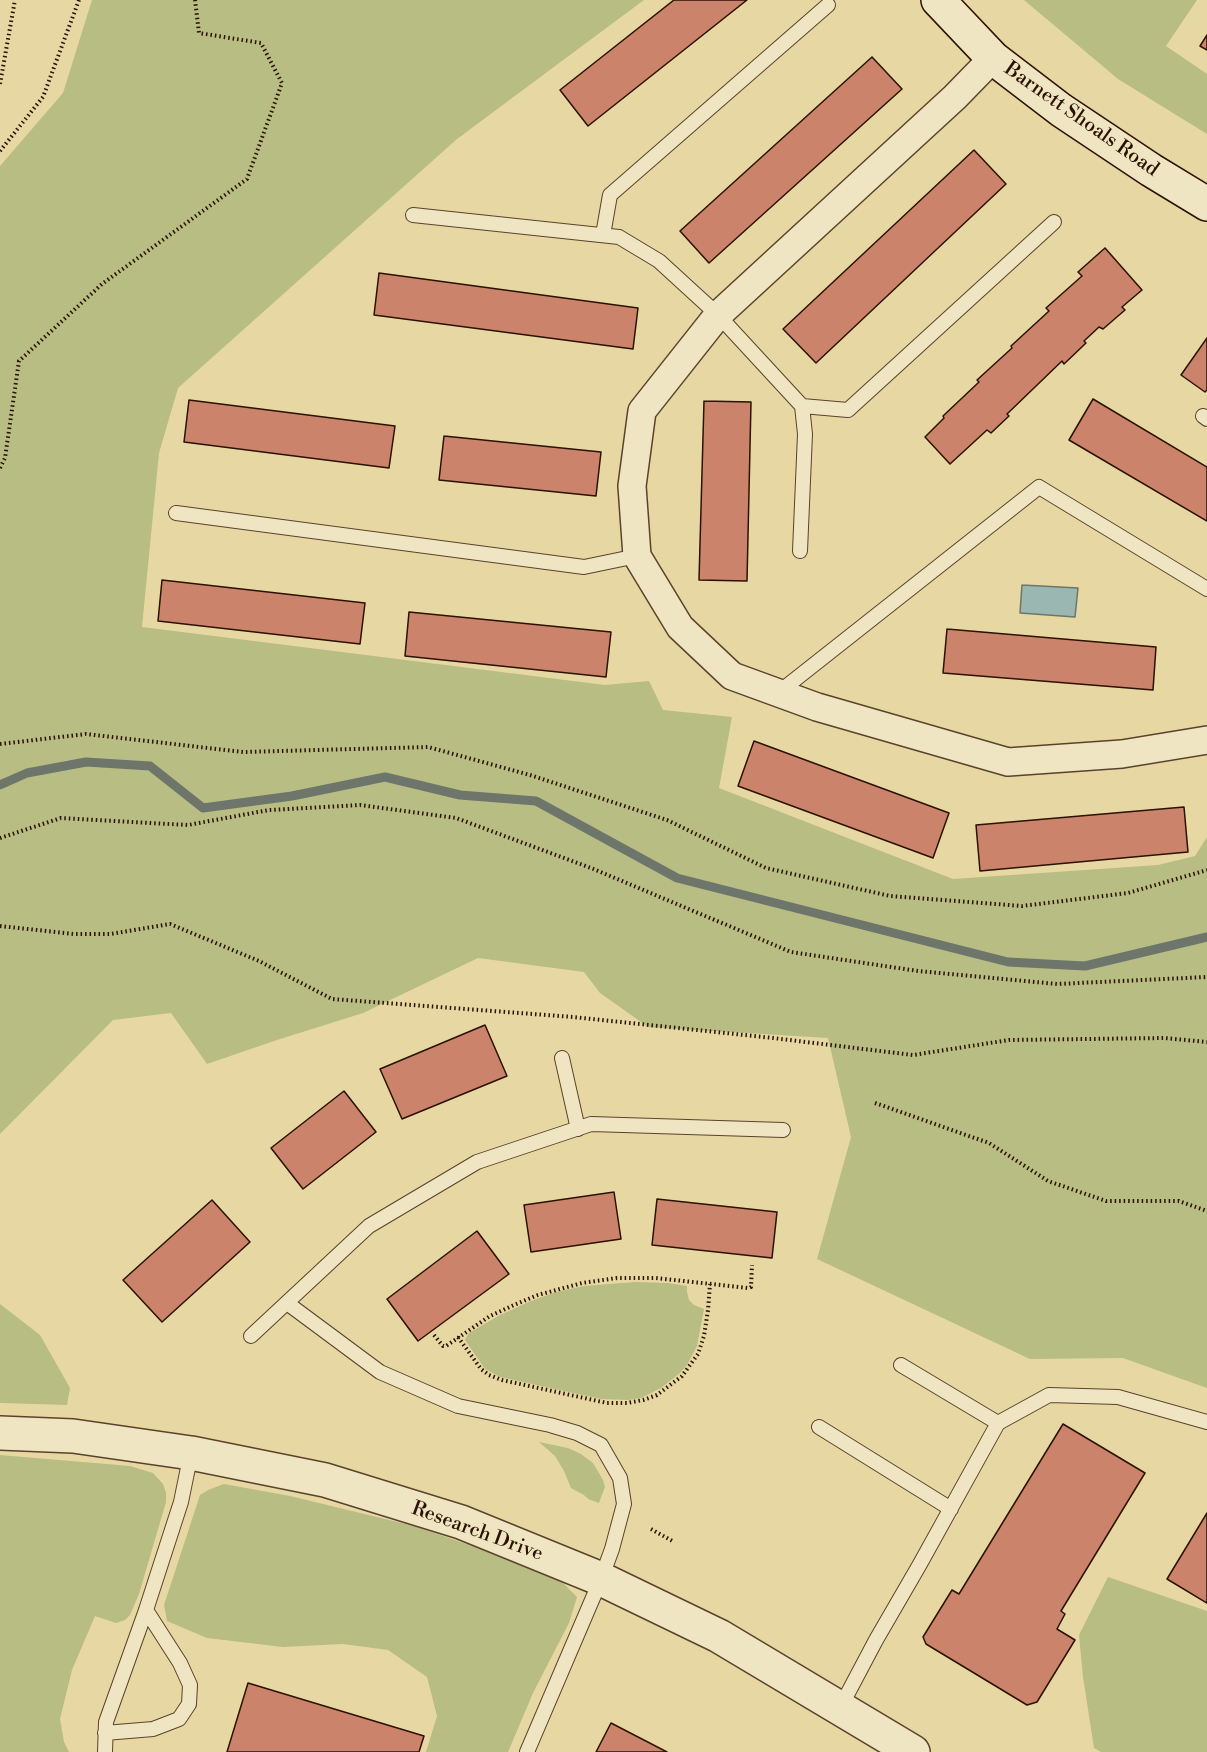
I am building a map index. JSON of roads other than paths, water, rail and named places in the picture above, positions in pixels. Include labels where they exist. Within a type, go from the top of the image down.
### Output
[{"type":"street","name":"Barnett Shoals Road","points":[[938,0],[993,57],[1061,110],[1207,204]]},
{"type":"street","points":[[993,57],[955,97],[718,315],[642,411],[632,486],[637,556],[681,627],[732,676],[817,707],[1008,762],[1122,754],[1207,740]]},
{"type":"street","name":"Research Drive","points":[[0,1433],[73,1436],[191,1453],[325,1480],[461,1522],[601,1579],[719,1636],[913,1752]]},
{"type":"lane","points":[[603,235],[610,195],[828,5]]},
{"type":"lane","points":[[413,215],[619,237],[659,261],[718,315],[802,406],[805,434],[800,551]]},
{"type":"lane","points":[[802,406],[848,410],[1054,222]]},
{"type":"lane","points":[[778,693],[1039,487],[1207,589]]},
{"type":"lane","points":[[176,513],[584,567],[637,556]]},
{"type":"lane","points":[[562,1058],[578,1129]]},
{"type":"lane","points":[[251,1336],[369,1226],[477,1162],[591,1124],[783,1130]]},
{"type":"lane","points":[[287,1303],[380,1372],[458,1406],[550,1425],[577,1433],[601,1445],[620,1478],[624,1504],[612,1549],[527,1752]]},
{"type":"lane","points":[[901,1365],[998,1423]]},
{"type":"lane","points":[[840,1708],[998,1423],[1049,1395],[1118,1397],[1207,1422]]},
{"type":"lane","points":[[819,1427],[951,1509]]},
{"type":"lane","points":[[105,1752],[106,1722],[181,1502],[191,1453]]},
{"type":"lane","points":[[105,1734],[153,1729],[179,1719],[189,1704],[190,1685],[184,1670],[146,1610]]},
{"type":"water","points":[[1022,585],[1078,588],[1075,617],[1020,613]]},
{"type":"waterway","points":[[0,785],[27,773],[86,762],[150,766],[203,808],[292,796],[385,777],[460,795],[536,801],[677,878],[1008,962],[1085,966],[1207,937]]}]
